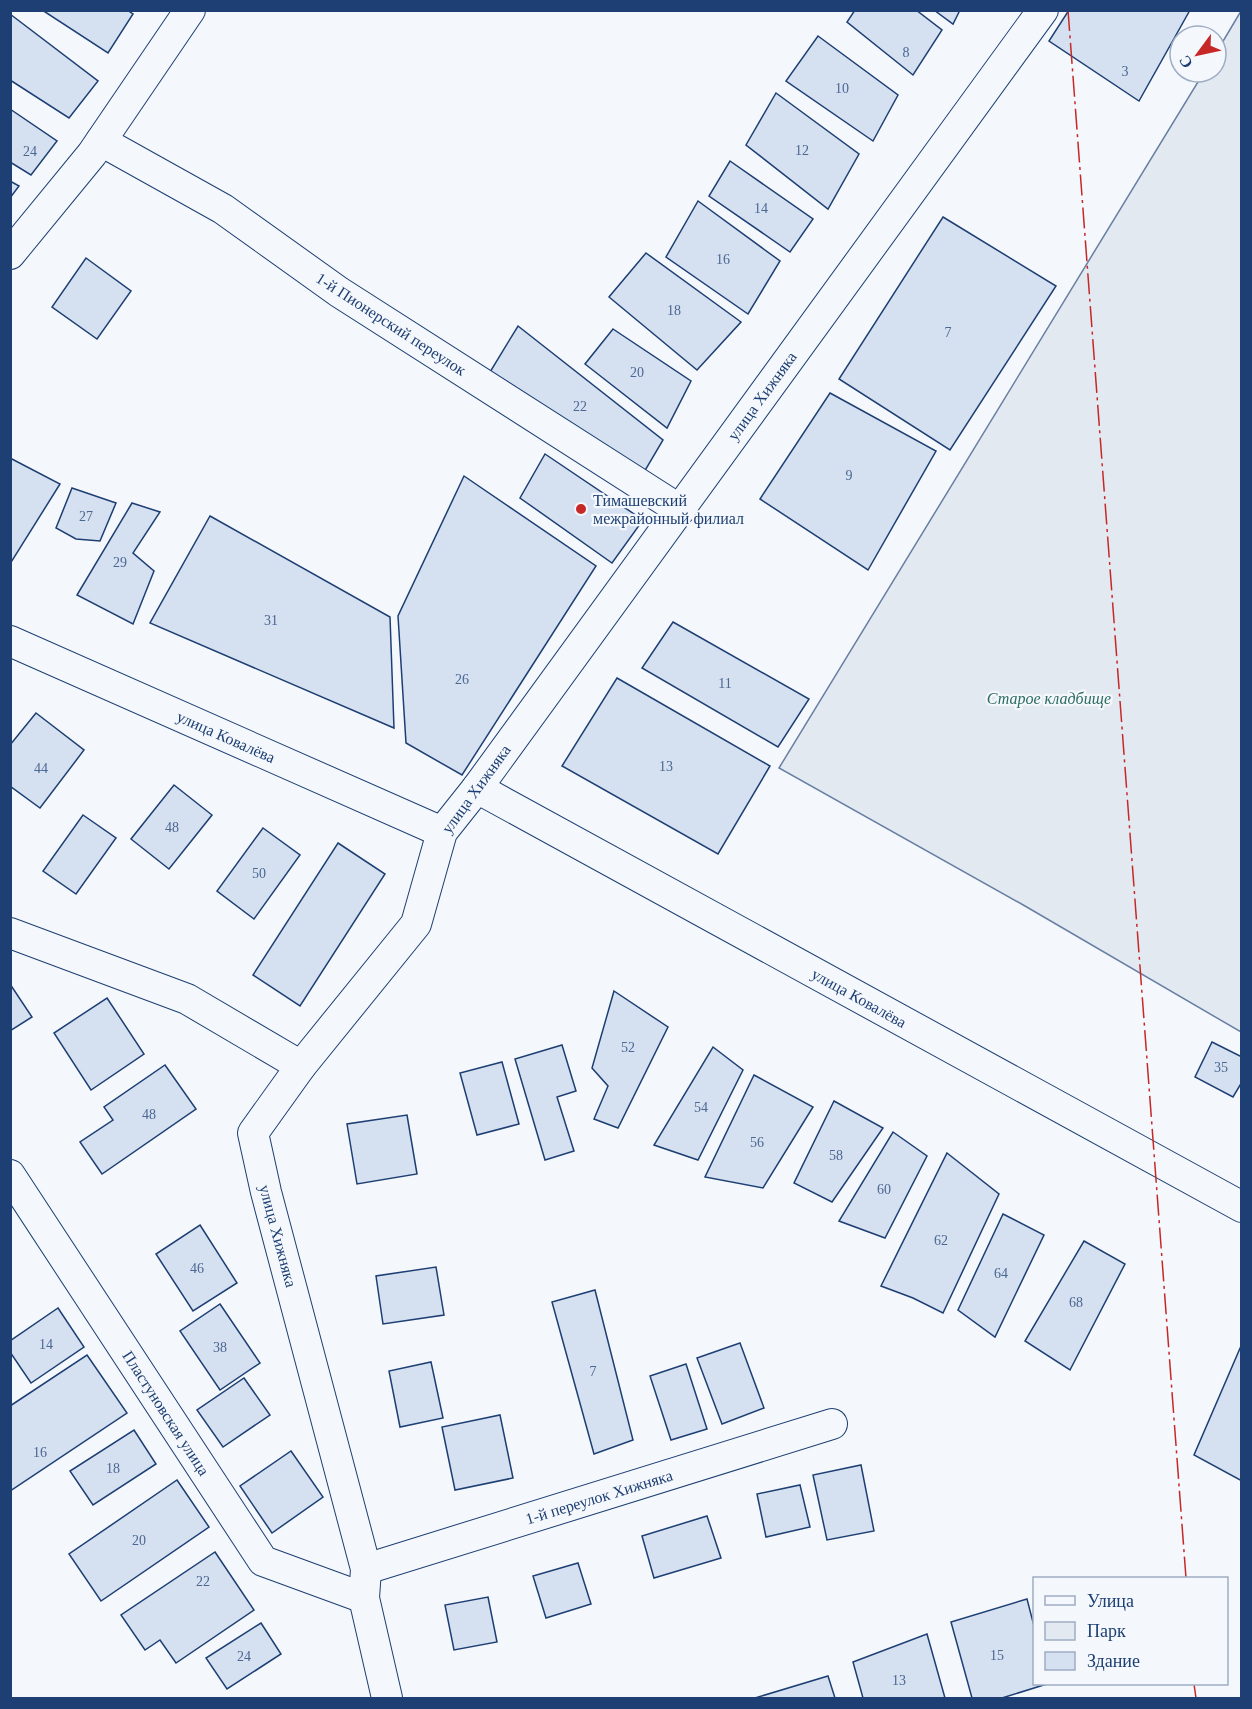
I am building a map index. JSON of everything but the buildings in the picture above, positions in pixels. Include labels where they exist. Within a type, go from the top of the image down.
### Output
[{"type":"street","points":[[10,254],[101,141],[190,10]]},
{"type":"street","name":"улица Хижняка","points":[[387,1698],[365,1583],[253,1133],[301,1066],[416,924],[442,832],[477,788],[1043,10]]},
{"type":"street","name":"1-й Пионерский переулок","points":[[101,141],[223,209],[339,292],[680,510]]},
{"type":"street","name":"улица Ковалёва","points":[[10,641],[442,832]]},
{"type":"street","name":"улица Ковалёва","points":[[477,788],[1242,1207]]},
{"type":"street","points":[[10,933],[187,999],[301,1066]]},
{"type":"street","name":"Пластуновская улица","points":[[10,1175],[262,1561],[365,1583]]},
{"type":"street","name":"1-й переулок Хижняка","points":[[365,1583],[832,1424]]},
{"type":"green space","name":"Старое кладбище","points":[[1241,11],[1241,1032],[1025,906],[779,768],[1197,84],[1228,84],[1228,33]]},
{"type":"power","points":[[1068,10],[1186,1577]]},
{"type":"power","points":[[1194,1685],[1196,1698]]},
{"type":"place","name":"Тимашевский межрайонный филиал","points":[[581,509]]}]
